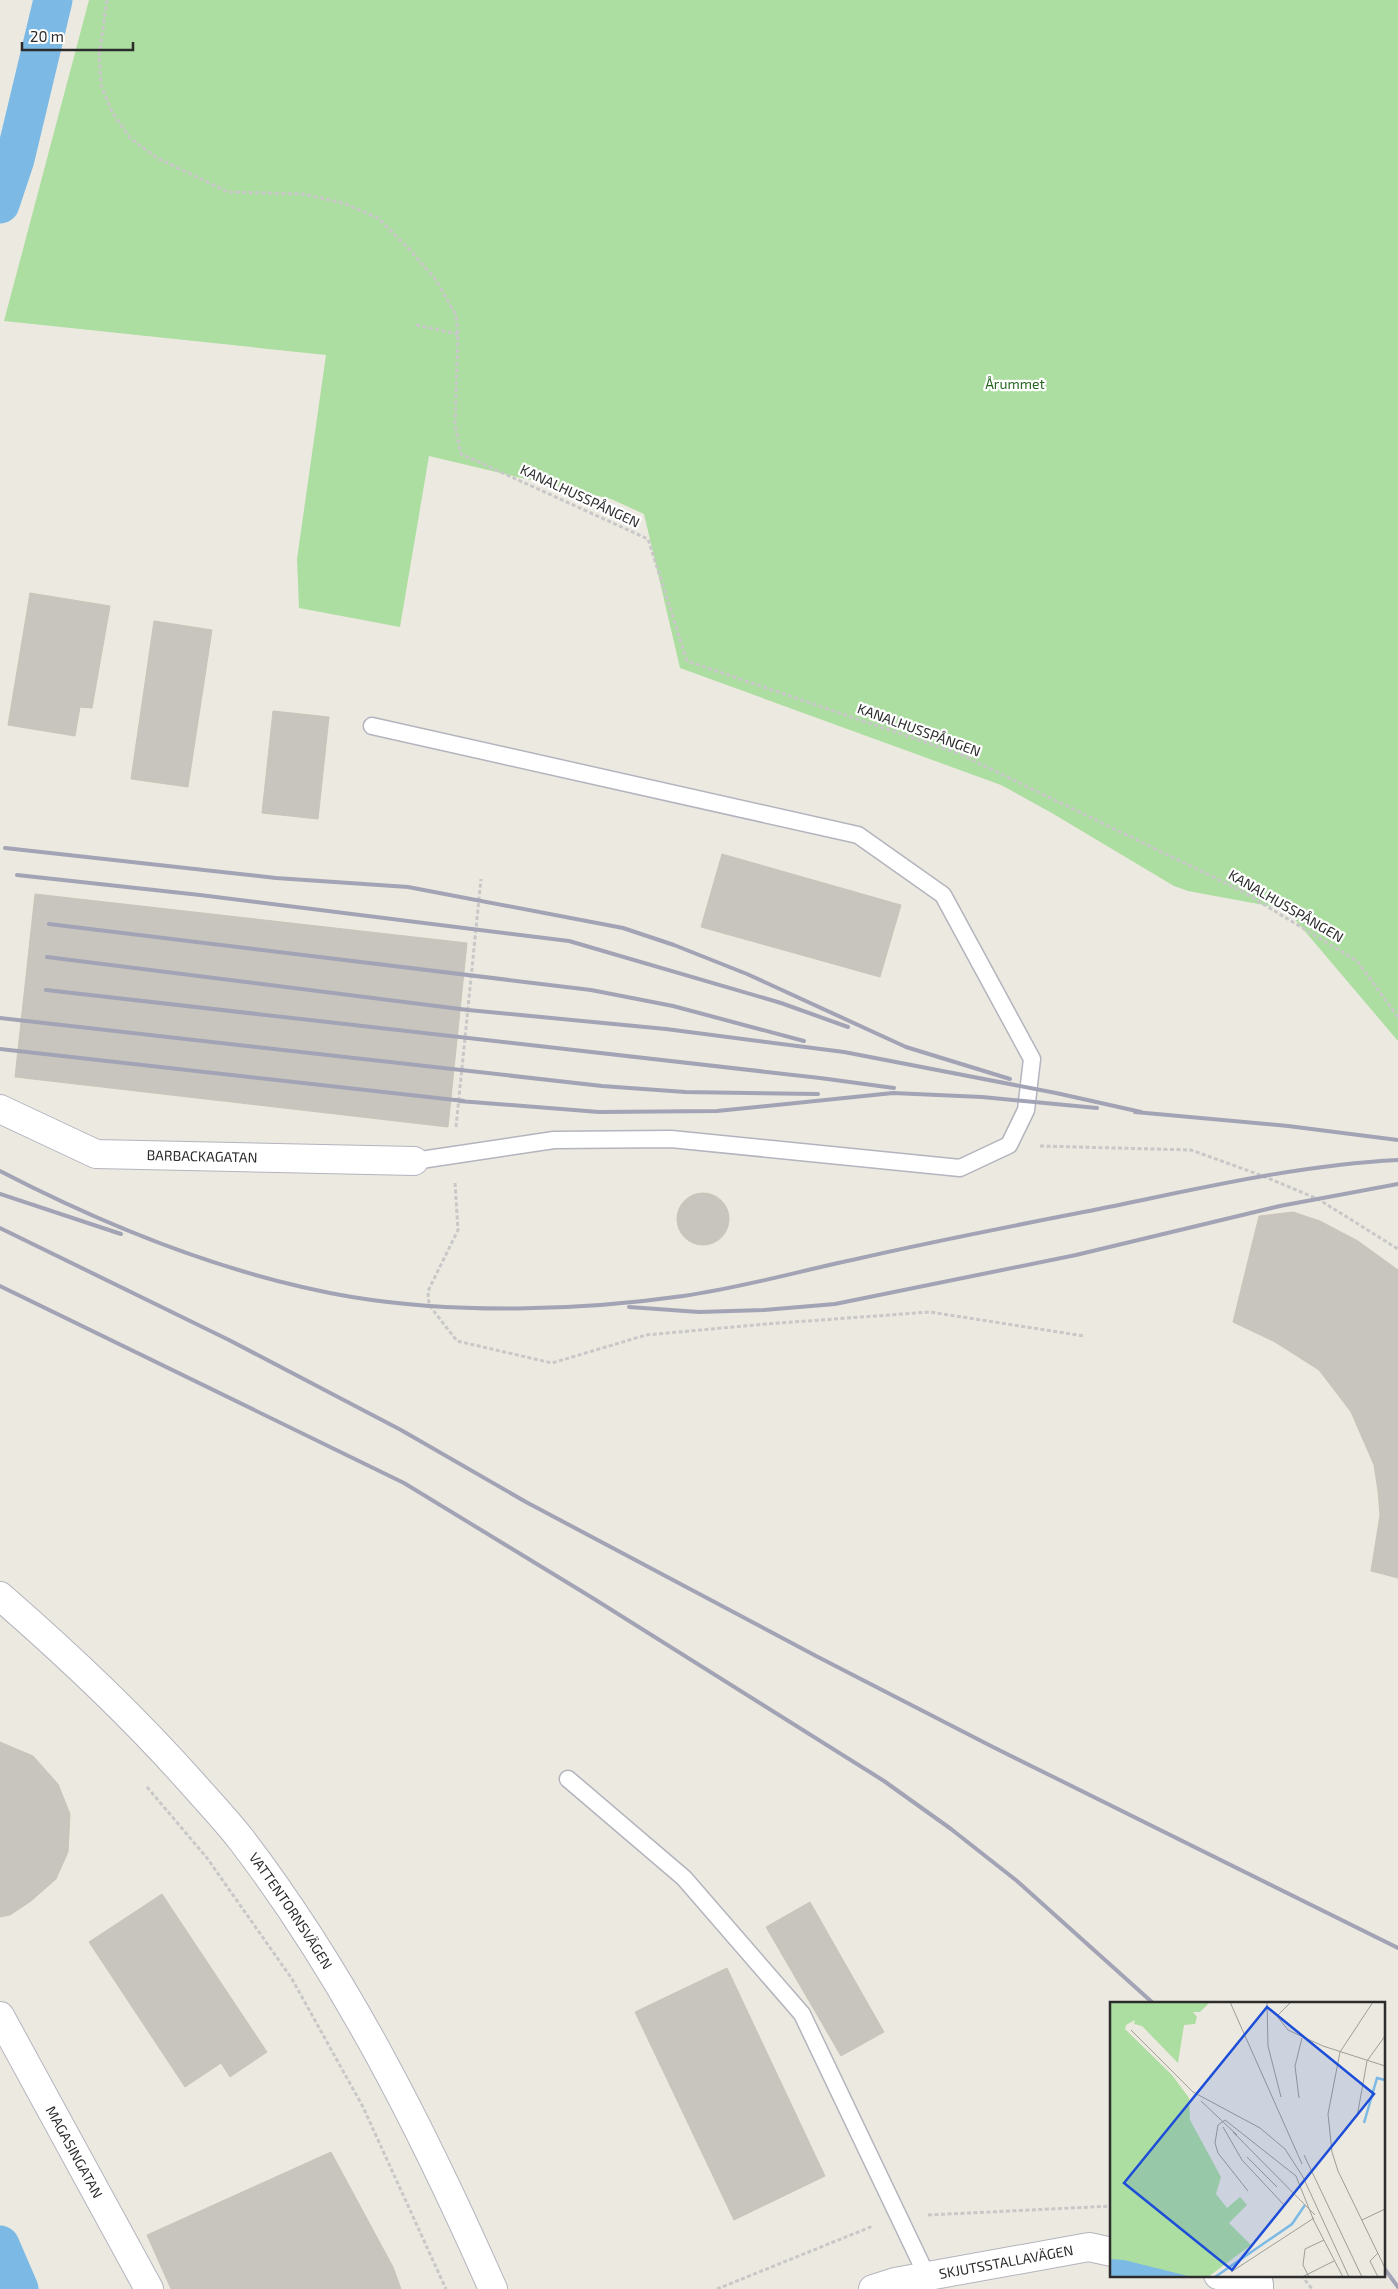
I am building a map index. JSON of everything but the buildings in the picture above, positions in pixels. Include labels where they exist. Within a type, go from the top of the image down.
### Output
[{"type":"street","name":"BARBACKAGATAN","points":[[0,1109],[96,1154],[414,1161]]},
{"type":"street","name":"VATTENTORNSVÄGEN","points":[[0,1596],[70,1656],[150,1736],[239,1836],[300,1922],[383,2060],[459,2214],[492,2289]]},
{"type":"street","name":"MAGASINGATAN","points":[[0,2016],[149,2289]]},
{"type":"street","name":"SKJUTSSTALLAVÄGEN","points":[[873,2289],[895,2282],[1089,2247],[1110,2252]]},
{"type":"street","points":[[1221,2276],[1259,2287]]},
{"type":"lane","points":[[372,726],[858,835],[943,895],[1032,1059],[1026,1110],[1010,1145],[960,1168],[671,1139],[554,1140],[414,1161]]},
{"type":"lane","points":[[568,1779],[684,1878],[802,2014],[927,2276]]},
{"type":"path","name":"KANALHUSSPÅNGEN","points":[[107,0],[99,56],[101,85],[112,112],[130,138],[157,158],[228,192],[303,194],[343,203],[378,218],[410,250],[436,280],[456,315],[458,334],[455,426],[461,454],[648,539],[687,661],[960,754],[1240,890],[1357,961],[1398,1016]]},
{"type":"path","points":[[416,326],[458,334]]},
{"type":"path","points":[[481,879],[453,1155],[458,1230],[428,1291],[429,1305],[457,1341],[552,1363],[646,1335],[930,1312],[1084,1336]]},
{"type":"path","points":[[1010,1145],[1191,1150],[1263,1176],[1318,1199],[1398,1249]]},
{"type":"path","points":[[144,1783],[207,1858],[292,1979],[363,2107],[446,2289]]},
{"type":"path","points":[[1302,2276],[1312,2289]]},
{"type":"green space","name":"Årummet","points":[[89,0],[1398,0],[1398,1041],[1286,909],[1188,891],[1174,886],[1001,785],[680,668],[644,514],[611,499],[429,456],[400,627],[299,608],[297,559],[326,355],[4,321]]},
{"type":"waterway","points":[[0,204],[15,159],[53,0]]},
{"type":"waterway","points":[[0,2245],[19,2289]]},
{"type":"railway","points":[[5,848],[276,878],[408,887],[623,928],[674,945],[747,974],[906,1047],[1010,1079]]},
{"type":"railway","points":[[17,875],[200,895],[569,941],[781,1003],[848,1027]]},
{"type":"railway","points":[[49,924],[591,990],[673,1006],[804,1041]]},
{"type":"railway","points":[[47,957],[468,1010],[666,1029],[844,1052],[1056,1093],[1141,1112]]},
{"type":"railway","points":[[46,990],[894,1088]]},
{"type":"railway","points":[[0,1018],[602,1086],[685,1092],[818,1094]]},
{"type":"railway","points":[[0,1049],[464,1101]]},
{"type":"railway","points":[[459,1101],[599,1112],[717,1111],[893,1093],[982,1097],[1097,1108]]},
{"type":"railway","points":[[1135,1112],[1288,1126],[1398,1140]]},
{"type":"railway","points":[[0,1171],[84,1212],[171,1248],[216,1263],[306,1288],[352,1297],[433,1306],[517,1308],[602,1305],[704,1293],[945,1240],[1248,1179],[1323,1167],[1398,1160]]},
{"type":"railway","points":[[629,1307],[699,1312],[764,1310],[835,1304],[1076,1255],[1280,1206],[1398,1184]]},
{"type":"railway","points":[[0,1194],[121,1234]]},
{"type":"railway","points":[[0,1228],[229,1340],[401,1430],[526,1502],[818,1657],[991,1746],[1398,1948]]},
{"type":"railway","points":[[0,1286],[404,1483],[591,1597],[884,1781],[951,1829],[1017,1881],[1152,2002]]},
{"type":"railway","points":[[1386,2271],[1398,2287]]}]
